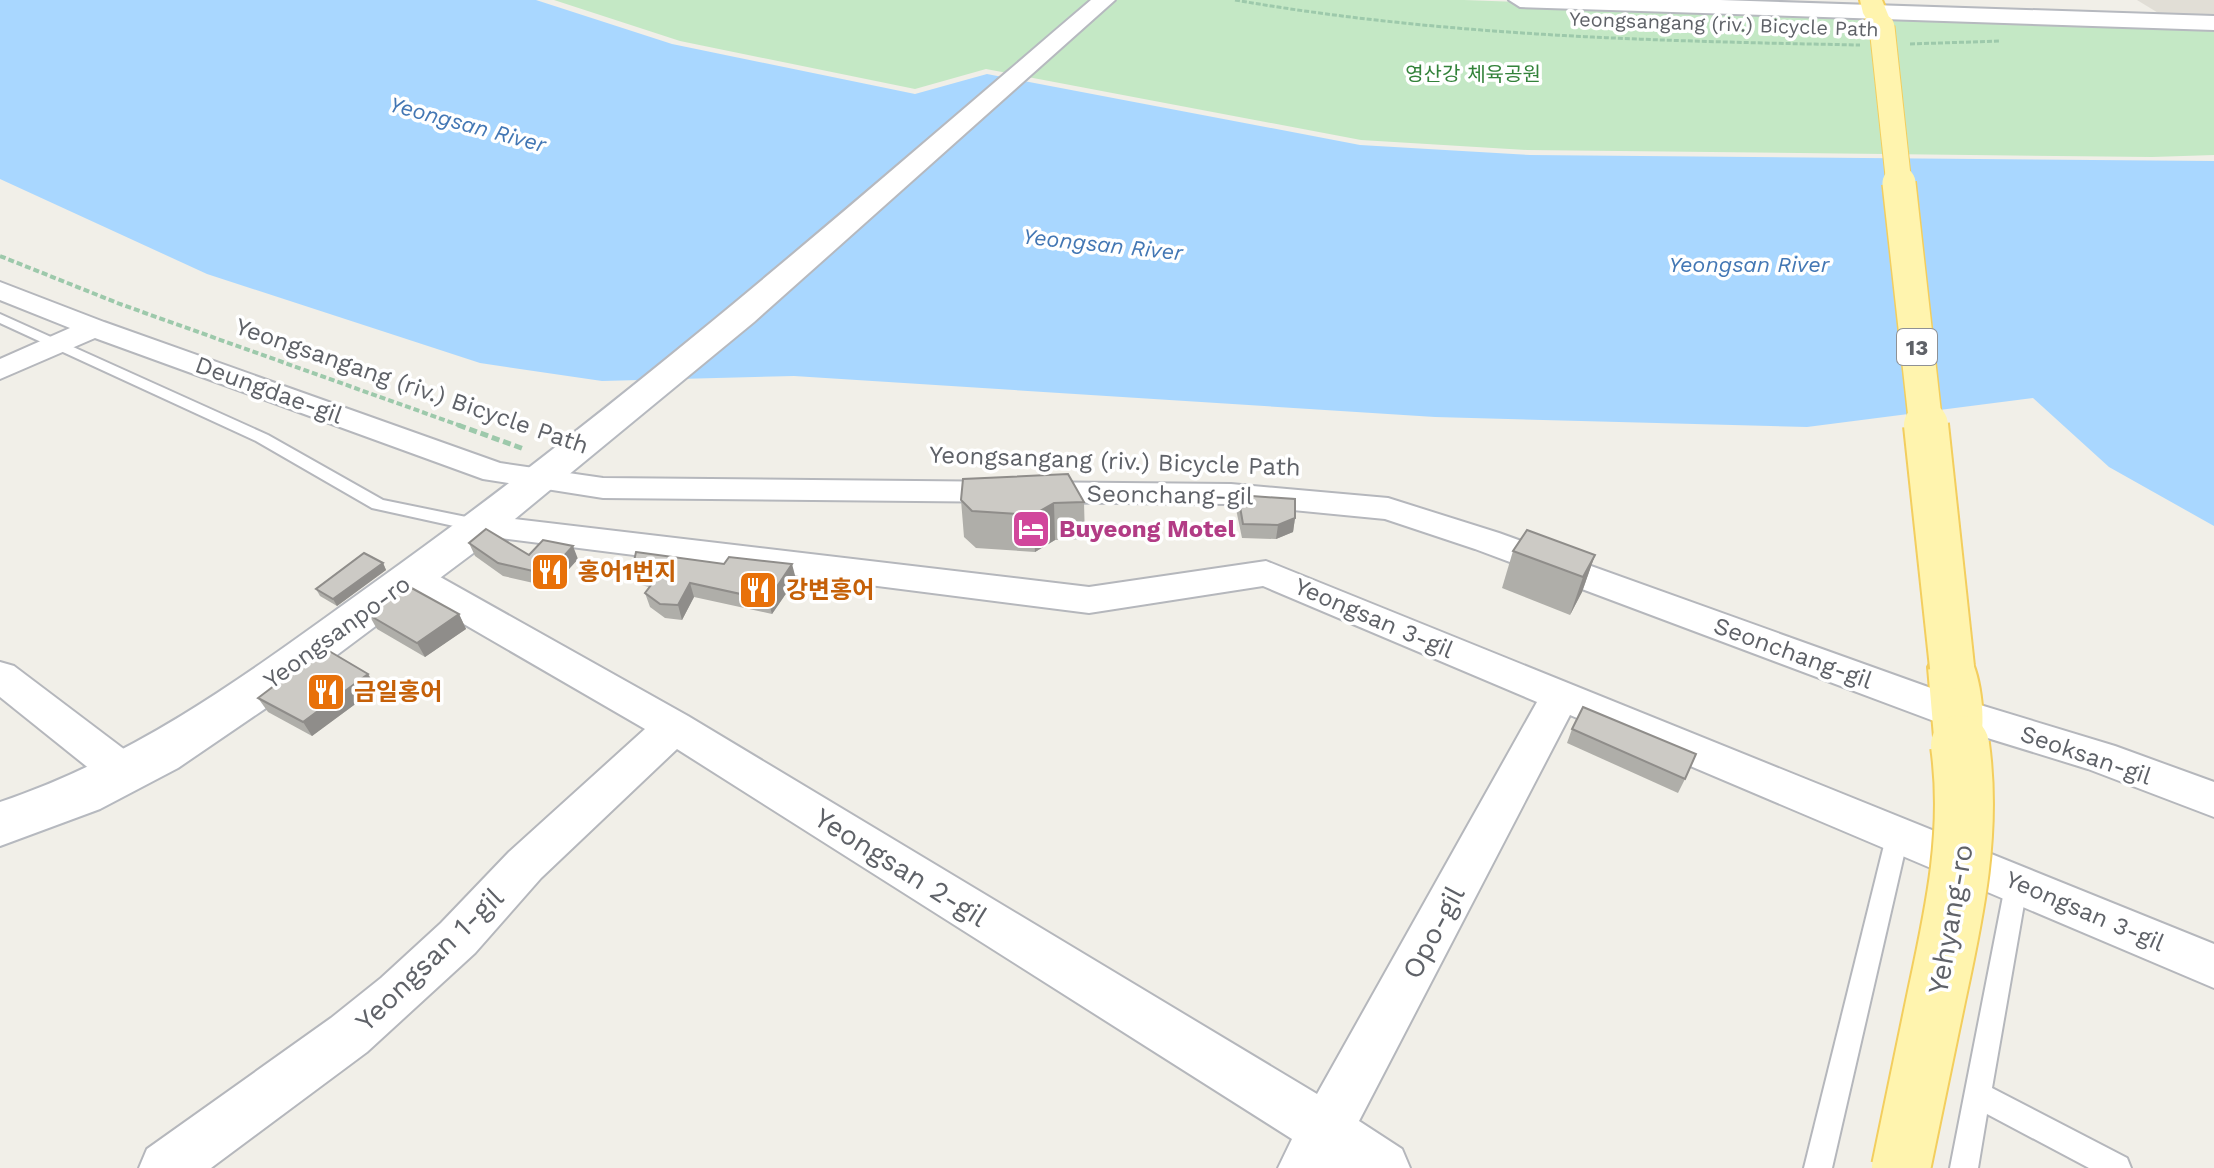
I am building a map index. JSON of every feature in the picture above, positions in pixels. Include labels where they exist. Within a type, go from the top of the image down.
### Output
[{"type":"main road","name":"13","points":[[1881,26],[1956,706]]},
{"type":"main road","name":"Yehyang-ro","points":[[1901,1168],[1954,915],[1965,841],[1964,774],[1956,706]]},
{"type":"street","name":"Yeongsanpo-ro","points":[[0,824],[126,774],[216,718],[413,578],[559,465],[786,277],[1104,0]]},
{"type":"street","points":[[1520,0],[1881,26],[2214,23]]},
{"type":"street","name":"Deungdae-gil","points":[[0,290],[94,328],[495,472],[559,465]]},
{"type":"street","points":[[0,370],[94,328]]},
{"type":"street","name":"Seonchang-gil","points":[[559,465],[603,488],[1231,494],[1388,509],[1956,706]]},
{"type":"street","name":"Yeongsan 3-gil","points":[[481,526],[1089,600],[1266,573],[2017,881],[2214,966]]},
{"type":"street","name":"Yeongsan 2-gil","points":[[413,578],[674,727],[1316,1149],[1383,1168]]},
{"type":"street","points":[[0,676],[126,774]]},
{"type":"street","name":"Opo-gil","points":[[1316,1149],[1560,696]]},
{"type":"street","name":"Seoksan-gil","points":[[1956,706],[2214,800]]},
{"type":"street","name":"Yeongsan 1-gil","points":[[166,1168],[349,1035],[398,994],[458,938],[525,865],[674,727]]},
{"type":"lane","points":[[0,318],[262,438],[378,504],[481,526]]},
{"type":"lane","points":[[1818,1168],[1898,833]]},
{"type":"lane","points":[[1964,1168],[2017,881]]},
{"type":"lane","points":[[1978,1095],[2117,1168]]},
{"type":"path","name":"Yeongsangang (riv.) Bicycle Path","points":[[1235,0],[1322,17],[1547,35],[1881,26],[2005,41]]},
{"type":"path","name":"Yeongsangang (riv.) Bicycle Path","points":[[0,256],[120,304],[559,465]]},
{"type":"shaded area","points":[[2137,0],[2214,0],[2214,16],[2160,14]]},
{"type":"green space","name":"영산강 체육공원","points":[[554,0],[1464,0],[2214,27],[2214,155],[2152,157],[1527,150],[1361,140],[986,69],[915,89],[680,41]]},
{"type":"water","name":"Yeongsan River","points":[[0,0],[536,0],[672,44],[915,94],[987,74],[1360,145],[1530,155],[2214,161],[2214,526],[2109,467],[2033,398],[1807,427],[1435,417],[794,376],[602,381],[480,363],[207,274],[0,179]]},
{"type":"building","points":[[1068,474],[1084,502],[1054,503],[1033,515],[972,511],[961,500],[963,479]]},
{"type":"building","points":[[1238,495],[1295,499],[1295,518],[1278,525],[1243,524]]},
{"type":"building","points":[[486,529],[529,555],[543,540],[573,546],[552,569],[557,571],[555,576],[498,563],[469,543]]},
{"type":"building","points":[[1527,530],[1595,555],[1583,577],[1513,551]]},
{"type":"building","points":[[636,552],[724,564],[729,557],[792,564],[768,600],[690,583],[678,605],[660,604],[645,593],[658,576],[632,570]]},
{"type":"building","points":[[364,553],[383,563],[333,599],[316,589]]},
{"type":"building","points":[[408,586],[459,614],[417,643],[369,615]]},
{"type":"building","points":[[324,648],[368,674],[303,722],[258,698]]},
{"type":"building","points":[[1583,707],[1696,754],[1685,779],[1572,729]]},
{"type":"place","name":"Buyeong Motel","points":[[1031,529]]},
{"type":"place","name":"홍어1번지","points":[[550,572]]},
{"type":"place","name":"강변홍어","points":[[758,590]]},
{"type":"place","name":"금일홍어","points":[[326,692]]}]
